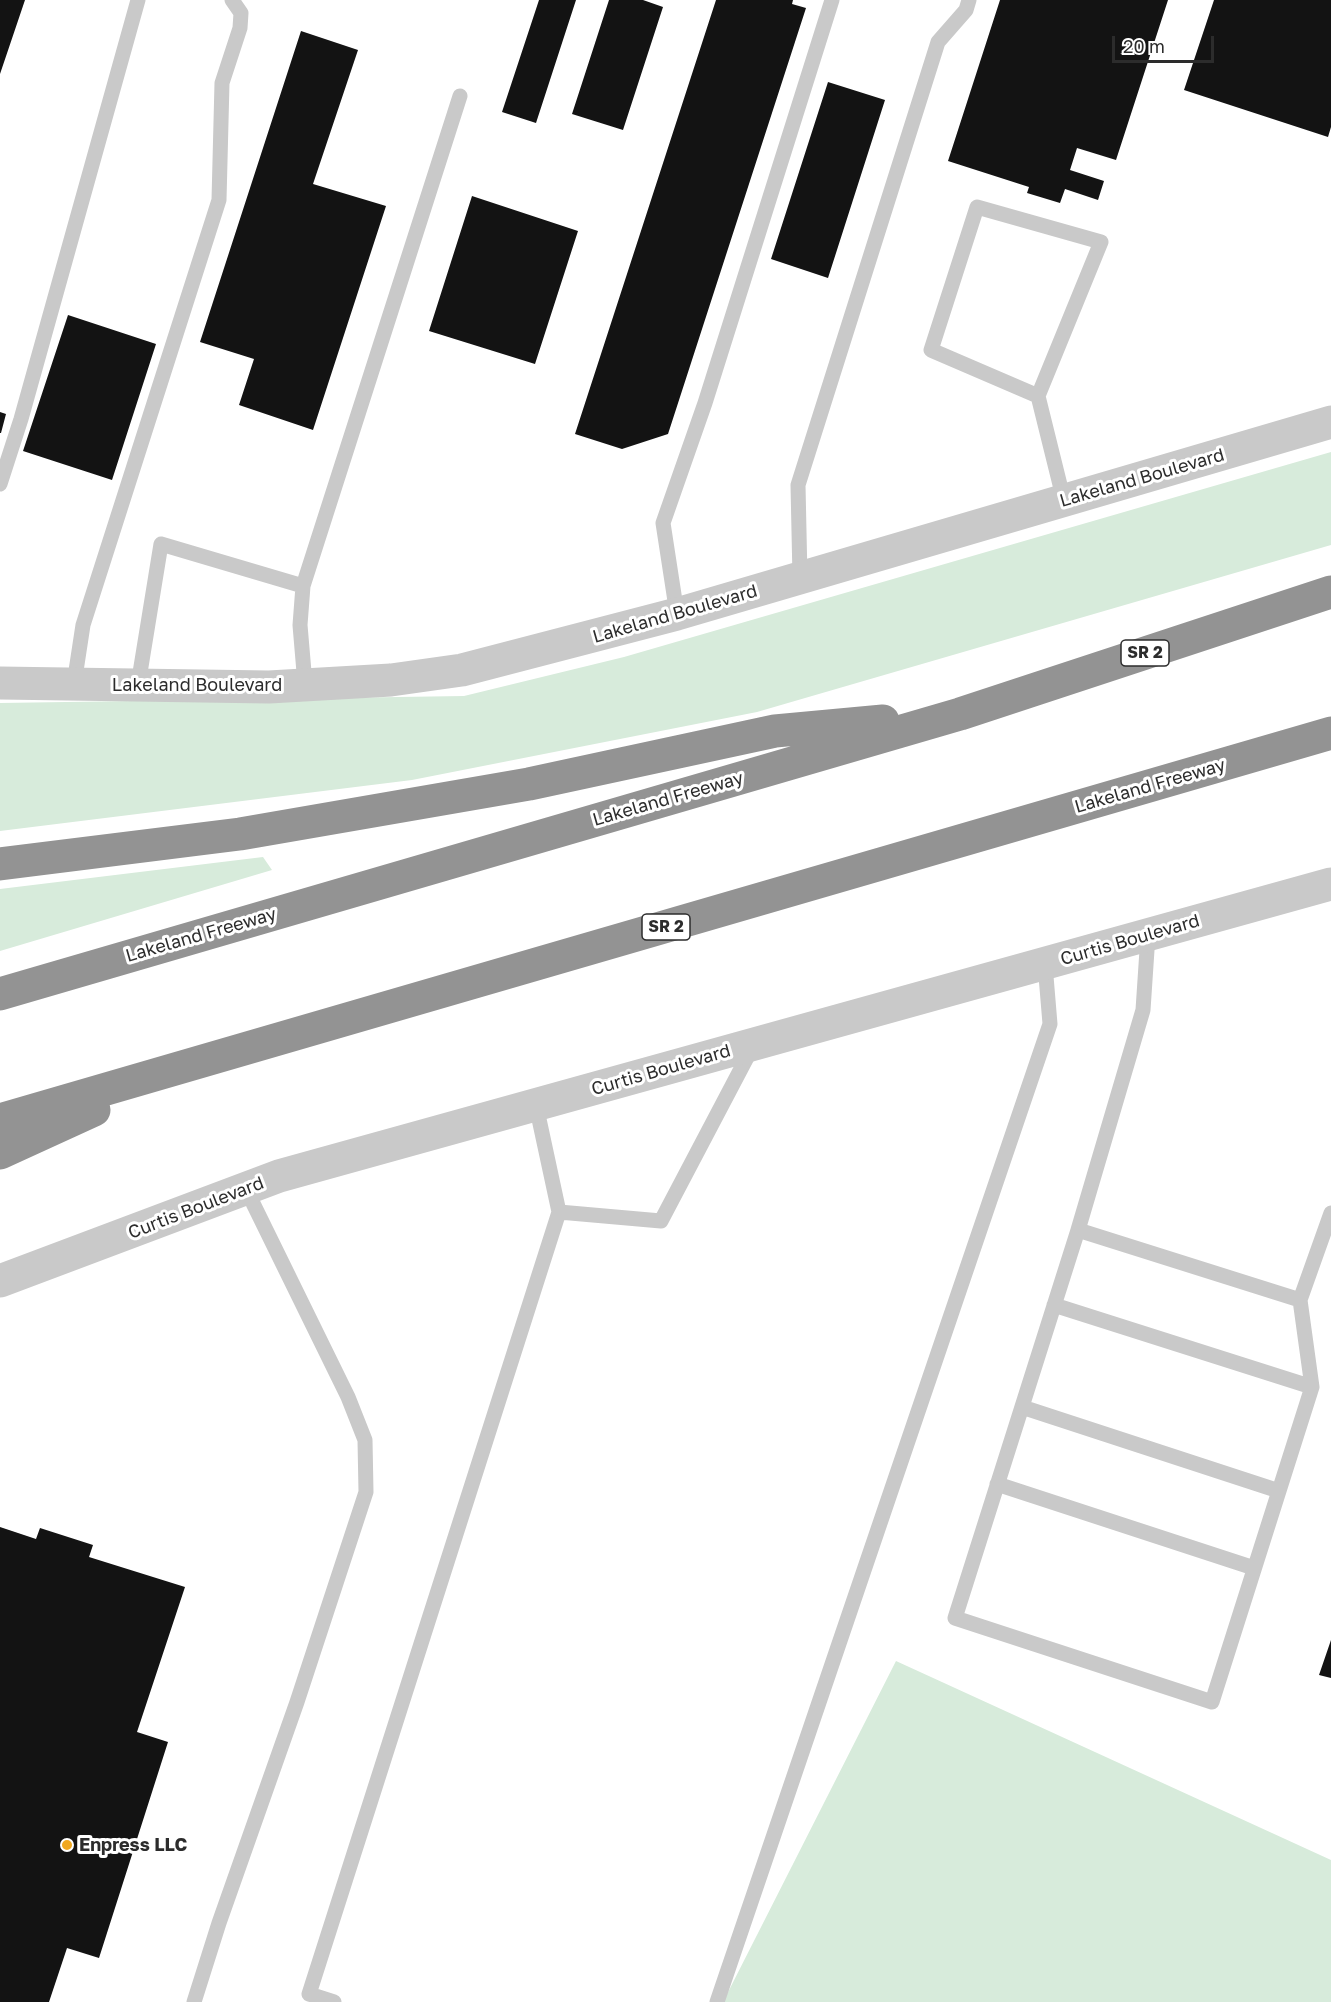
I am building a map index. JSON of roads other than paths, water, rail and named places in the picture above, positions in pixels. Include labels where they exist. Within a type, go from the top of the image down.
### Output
[{"type":"highway","name":"Lakeland Freeway","points":[[0,994],[960,714],[1331,592]]},
{"type":"highway","points":[[0,864],[240,834],[530,784],[775,731],[960,714]]},
{"type":"highway","name":"Lakeland Freeway","points":[[0,1120],[1331,734]]},
{"type":"highway","points":[[0,1153],[195,1064]]},
{"type":"street","name":"Lakeland Boulevard","points":[[0,683],[269,687],[391,680],[462,670],[677,614],[1331,422]]},
{"type":"street","name":"Curtis Boulevard","points":[[0,1281],[279,1176],[1331,884]]},
{"type":"lane","points":[[0,484],[21,419],[138,0]]},
{"type":"lane","points":[[74,684],[83,625],[219,200],[222,83],[240,28],[241,13],[232,0]]},
{"type":"lane","points":[[677,614],[663,523],[705,403],[832,0]]},
{"type":"lane","points":[[800,578],[798,485],[938,42],[966,10],[969,0]]},
{"type":"lane","points":[[305,684],[300,625],[303,586],[460,96]]},
{"type":"lane","points":[[1038,396],[931,350],[977,207],[1101,242],[1038,396],[1064,501]]},
{"type":"lane","points":[[138,685],[161,544],[303,586]]},
{"type":"lane","points":[[1148,935],[1143,1010],[1078,1230],[955,1618],[1212,1702],[1312,1387],[1300,1300],[1331,1213]]},
{"type":"lane","points":[[717,2002],[1050,1024],[1045,964]]},
{"type":"lane","points":[[559,1212],[661,1221],[755,1044]]},
{"type":"lane","points":[[334,2002],[309,1994],[559,1212],[536,1105]]},
{"type":"lane","points":[[194,2002],[366,1492],[365,1440],[348,1397],[246,1189]]},
{"type":"lane","points":[[1078,1230],[1300,1300]]},
{"type":"lane","points":[[1054,1305],[1312,1387]]},
{"type":"lane","points":[[1022,1407],[1279,1491]]},
{"type":"lane","points":[[997,1484],[1254,1568]]},
{"type":"place","name":"Enpress LLC","points":[[67,1845]]}]
